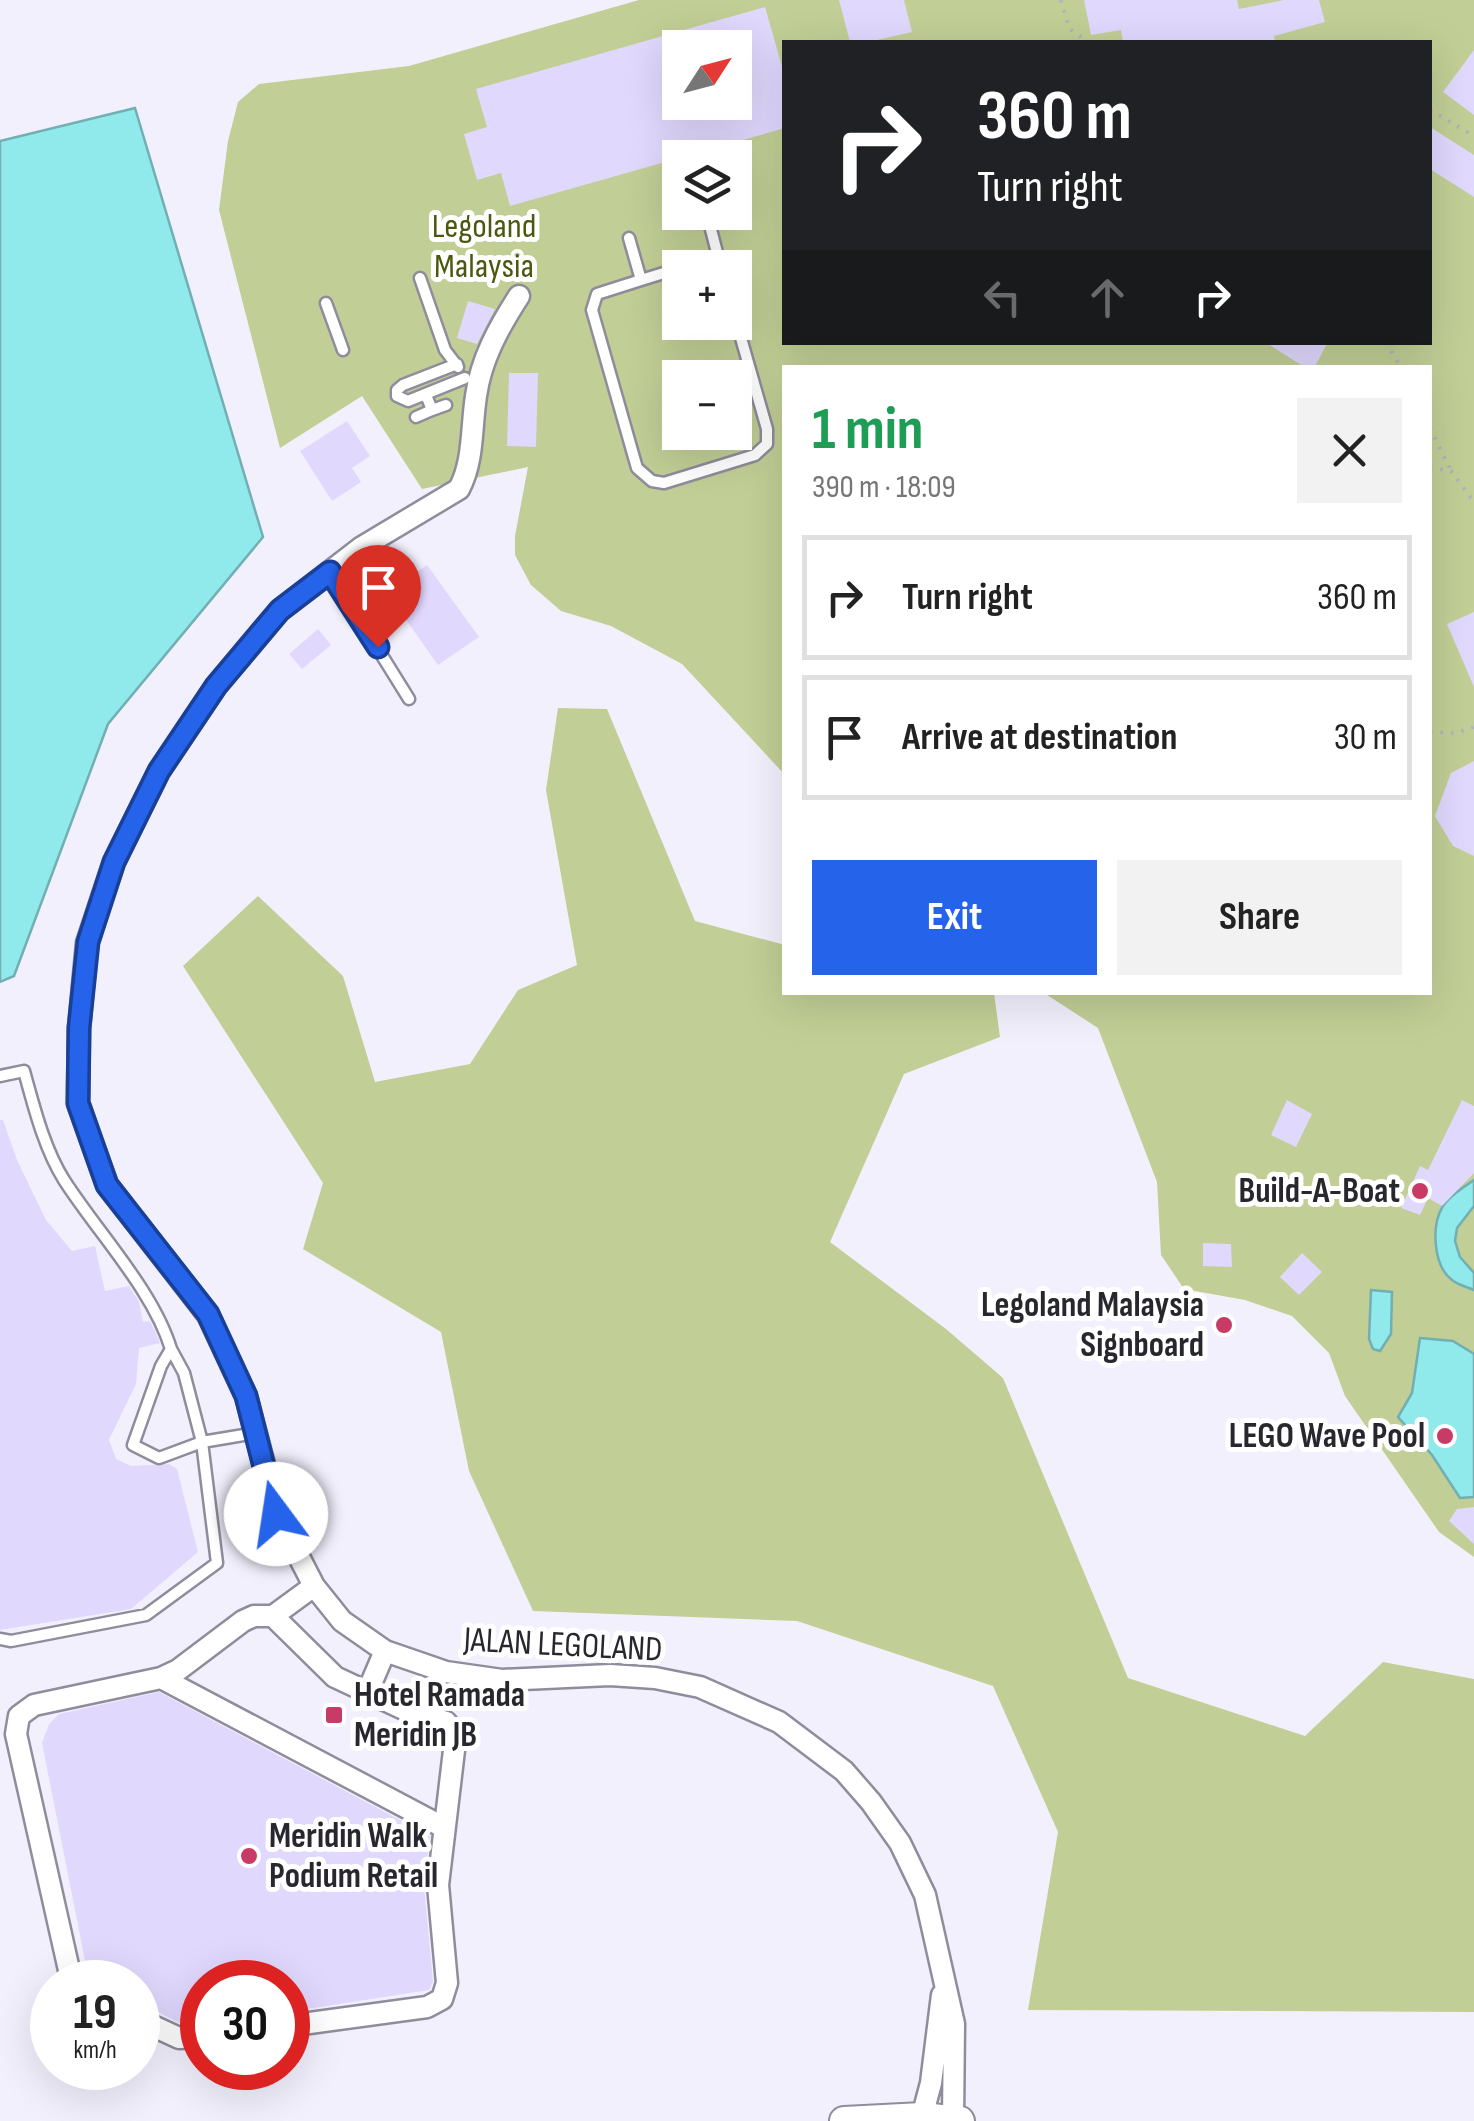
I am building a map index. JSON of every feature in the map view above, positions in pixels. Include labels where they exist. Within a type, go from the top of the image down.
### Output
[{"type":"main road","points":[[844,2121],[922,2117],[956,2121]]},
{"type":"street","points":[[471,385],[498,328],[519,296]]},
{"type":"street","name":"JALAN LEGOLAND","points":[[471,385],[468,472],[459,488],[444,501],[362,547],[280,610],[216,686],[159,771],[114,862],[88,942],[79,1028],[78,1103],[107,1185],[208,1314],[246,1396],[276,1514],[314,1586],[342,1621],[385,1651],[446,1672],[502,1680],[610,1675],[656,1678],[700,1687],[779,1722],[844,1771],[872,1802],[900,1844],[926,1895],[954,2024],[956,2121]]},
{"type":"street","points":[[68,1960],[16,1724],[19,1716],[34,1705],[161,1678],[178,1670],[243,1621],[254,1616],[273,1616],[314,1586]]},
{"type":"street","points":[[273,1616],[335,1677],[410,1712],[439,1719],[452,1727],[455,1742],[438,1885],[446,1983],[442,1999],[427,2008],[310,2023]]},
{"type":"street","points":[[367,1693],[385,1651]]},
{"type":"street","points":[[161,1678],[444,1827]]},
{"type":"street","name":"JALAN LEGOLAND","points":[[922,2117],[931,2083],[943,1984]]},
{"type":"lane","points":[[629,238],[640,280]]},
{"type":"lane","points":[[662,274],[597,294],[592,304],[637,468],[652,481],[664,483],[755,455],[767,444],[767,429],[742,340]]},
{"type":"lane","points":[[420,278],[445,350],[456,364],[471,385],[408,400],[397,396],[397,390],[456,364]]},
{"type":"lane","points":[[326,303],[343,350]]},
{"type":"lane","points":[[426,396],[432,410]]},
{"type":"lane","points":[[416,417],[446,405]]},
{"type":"lane","points":[[330,572],[409,699]]},
{"type":"lane","points":[[0,1076],[24,1071],[36,1116],[61,1176],[159,1314],[184,1373],[202,1442],[218,1556],[209,1572],[146,1615],[11,1641],[0,1638]]},
{"type":"lane","points":[[171,1349],[133,1445],[158,1458],[202,1442],[256,1434]]},
{"type":"path","points":[[1061,0],[1069,28],[1084,40]]},
{"type":"path","points":[[1432,111],[1474,136]]},
{"type":"path","points":[[1432,432],[1451,471],[1474,502]]},
{"type":"path","points":[[1432,468],[1451,471]]},
{"type":"path","points":[[1432,732],[1456,733],[1474,727]]},
{"type":"green space","name":"Legoland Malaysia","points":[[639,0],[1474,0],[1474,1557],[1439,1532],[1345,1396],[1329,1353],[1292,1316],[1245,1300],[1184,1289],[1161,1255],[1157,1182],[1098,1028],[1047,995],[1432,995],[1432,365],[782,365],[782,772],[682,664],[611,626],[561,611],[531,585],[515,555],[528,467],[422,489],[362,396],[280,448],[219,210],[228,141],[238,102],[259,84],[409,66]]},
{"type":"green space","points":[[558,708],[607,709],[695,921],[782,944],[782,995],[994,995],[1000,1037],[904,1074],[830,1242],[946,1329],[1003,1378],[1128,1678],[1305,1736],[1383,1662],[1474,1679],[1474,2012],[1028,2010],[1058,1832],[993,1686],[797,1621],[533,1611],[469,1471],[441,1332],[303,1249],[323,1183],[183,966],[258,896],[343,976],[375,1082],[470,1064],[518,990],[577,965],[546,790]]},
{"type":"water","points":[[135,108],[263,537],[108,724],[14,976],[0,982],[0,141]]},
{"type":"water","points":[[1474,1180],[1474,1206],[1457,1228],[1455,1241],[1460,1257],[1474,1273],[1474,1290],[1446,1274],[1438,1255],[1436,1234],[1443,1206]]},
{"type":"water","points":[[1371,1290],[1392,1292],[1391,1334],[1380,1351],[1373,1349],[1369,1339]]},
{"type":"water","name":"LEGO Wave Pool","points":[[1420,1338],[1453,1341],[1474,1354],[1474,1497],[1460,1498],[1432,1455],[1398,1417],[1412,1393]]},
{"type":"building","points":[[839,0],[904,0],[912,32],[877,40],[849,40]]},
{"type":"building","points":[[1084,0],[1237,0],[1239,9],[1284,0],[1319,0],[1325,22],[1274,36],[1275,40],[1123,40],[1121,30],[1091,35]]},
{"type":"building","points":[[765,7],[782,66],[782,129],[743,140],[662,140],[662,163],[510,206],[501,173],[477,180],[464,134],[487,127],[476,89],[662,36],[662,120],[752,120],[752,30],[684,30]]},
{"type":"building","points":[[1474,50],[1474,115],[1443,92]]},
{"type":"building","points":[[1432,128],[1474,155],[1474,197],[1432,170]]},
{"type":"building","points":[[468,301],[495,309],[477,344],[457,338]]},
{"type":"building","points":[[1270,345],[1326,345],[1316,365],[1301,365]]},
{"type":"building","points":[[509,373],[538,373],[536,447],[507,446]]},
{"type":"building","points":[[347,421],[370,456],[352,468],[361,482],[332,501],[300,451]]},
{"type":"building","points":[[427,565],[479,637],[438,665],[387,593]]},
{"type":"building","points":[[1474,612],[1474,687],[1447,624]]},
{"type":"building","points":[[318,629],[331,645],[302,669],[289,654]]},
{"type":"building","points":[[1474,761],[1474,856],[1453,846],[1435,816],[1451,773]]},
{"type":"building","points":[[1287,1100],[1312,1114],[1296,1147],[1271,1135]]},
{"type":"building","points":[[1462,1100],[1474,1106],[1474,1173],[1442,1206],[1428,1198],[1420,1215],[1401,1208],[1420,1166],[1428,1170]]},
{"type":"building","points":[[0,1120],[46,1220],[72,1251],[95,1246],[105,1291],[129,1286],[139,1302],[143,1322],[150,1321],[155,1331],[160,1343],[139,1348],[136,1384],[109,1440],[116,1459],[131,1466],[169,1464],[177,1469],[198,1552],[131,1609],[0,1630]]},
{"type":"building","points":[[1203,1243],[1231,1244],[1232,1267],[1203,1266]]},
{"type":"building","points":[[1302,1253],[1322,1272],[1299,1295],[1280,1277]]},
{"type":"building","points":[[1474,1507],[1474,1544],[1449,1521],[1457,1509]]},
{"type":"building","name":"Meridin Walk Podium Retail","points":[[159,1692],[430,1836],[424,1886],[433,1982],[429,1990],[310,2009],[310,1960],[180,1960],[180,2023],[160,2013],[160,1960],[85,1960],[42,1743],[49,1724],[59,1714]]},
{"type":"place","name":"Build-A-Boat","points":[[1420,1191]]},
{"type":"place","name":"Legoland Malaysia Signboard","points":[[1224,1325]]},
{"type":"place","name":"LEGO Wave Pool","points":[[1445,1436]]},
{"type":"place","name":"Hotel Ramada Meridin JB","points":[[334,1715]]},
{"type":"place","name":"Meridin Walk Podium Retail","points":[[249,1856]]},
{"type":"route","points":[[276,1514],[246,1396],[208,1314],[107,1185],[78,1103],[79,1028],[88,942],[114,862],[159,771],[216,686],[280,610],[330,572],[378,647]]}]
